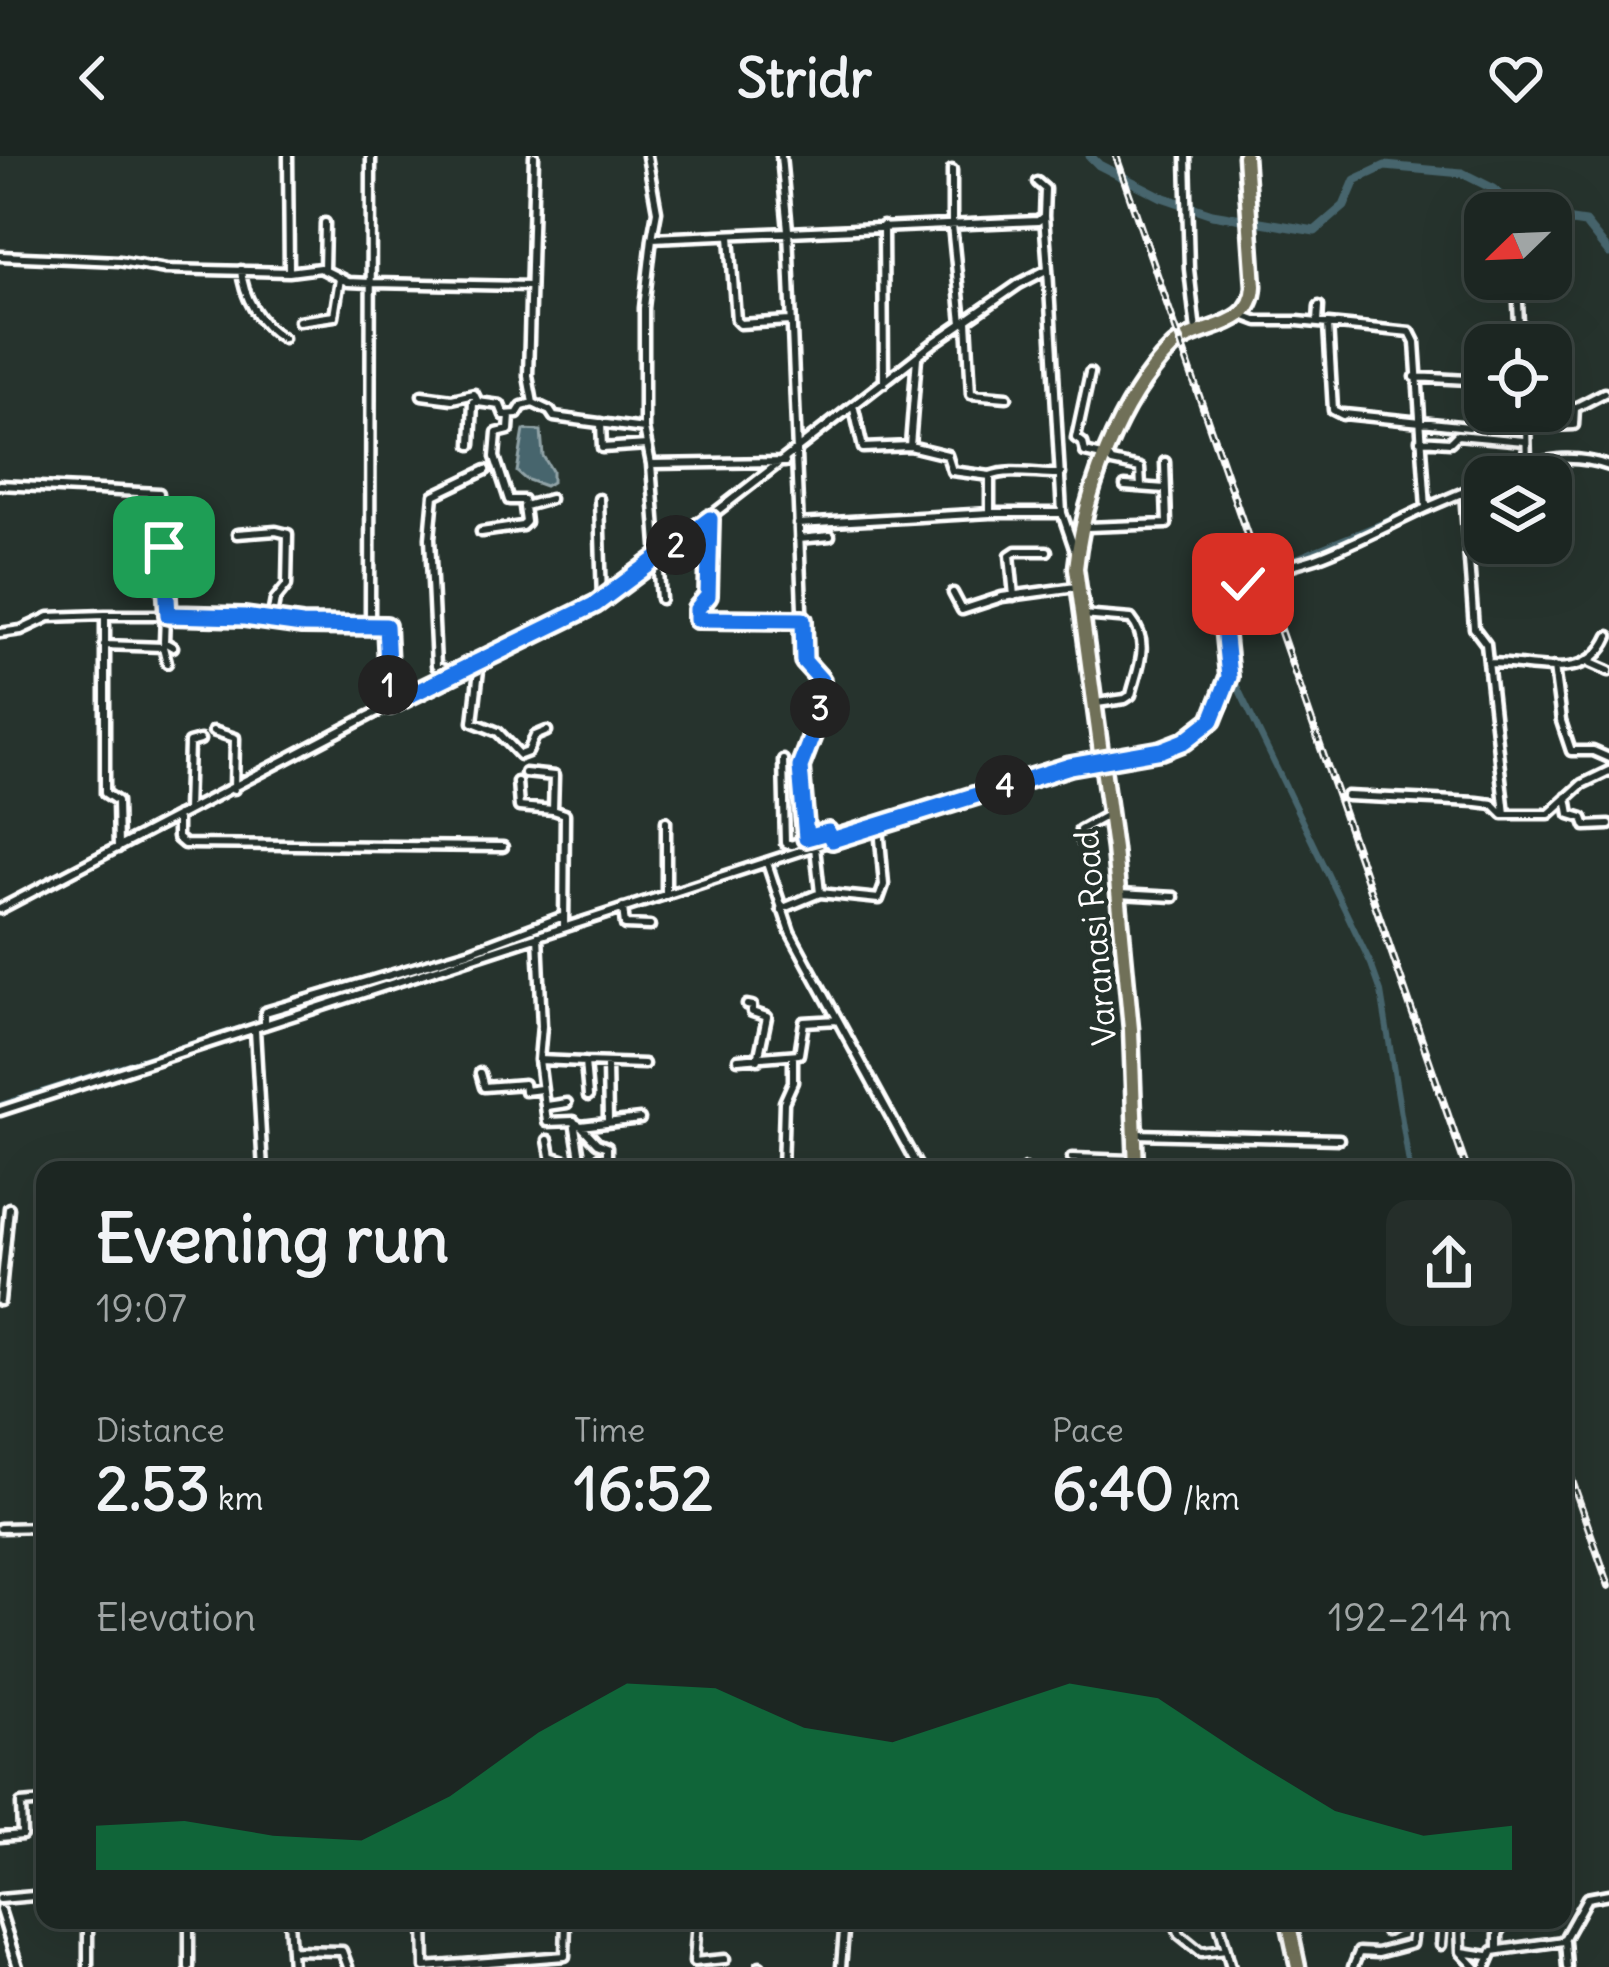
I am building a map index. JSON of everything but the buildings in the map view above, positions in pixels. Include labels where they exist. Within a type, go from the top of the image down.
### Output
[{"type":"highway","points":[[1242,315],[1254,294],[1245,156]]},
{"type":"highway","name":"Varanasi Road","points":[[1136,1161],[1131,1029],[1110,814],[1079,615],[1077,554],[1106,456],[1168,352],[1177,343],[1242,315]]},
{"type":"highway","points":[[1290,1929],[1298,1967]]},
{"type":"street","points":[[288,156],[289,272]]},
{"type":"street","points":[[370,624],[371,156]]},
{"type":"street","points":[[532,403],[528,376],[534,156]]},
{"type":"street","points":[[647,156],[658,211],[644,308],[644,429],[661,599]]},
{"type":"street","points":[[781,156],[788,230],[804,661],[821,680],[818,720],[800,767],[806,838]]},
{"type":"street","points":[[1186,156],[1189,269],[1197,334]]},
{"type":"street","points":[[952,170],[952,225],[971,394],[1007,397]]},
{"type":"street","points":[[1037,182],[1045,189],[1062,513],[1077,554]]},
{"type":"street","points":[[652,238],[952,225],[1044,216]]},
{"type":"street","points":[[324,270],[325,223]]},
{"type":"street","points":[[883,226],[884,383]]},
{"type":"street","points":[[730,236],[736,320],[740,324],[790,322]]},
{"type":"street","points":[[0,256],[113,260],[166,269],[324,270],[340,279],[372,283],[529,286]]},
{"type":"street","points":[[0,909],[390,705],[602,601],[917,356],[1048,269]]},
{"type":"street","points":[[241,270],[244,294],[267,327],[283,338]]},
{"type":"street","points":[[299,321],[334,316],[340,279]]},
{"type":"street","points":[[1318,306],[1318,323]]},
{"type":"street","points":[[1242,315],[1255,320],[1410,332],[1424,505]]},
{"type":"street","points":[[1328,324],[1333,410],[1464,426]]},
{"type":"street","points":[[910,446],[917,356]]},
{"type":"street","points":[[1090,373],[1076,438],[1085,452],[1140,468],[1141,487]]},
{"type":"street","points":[[1415,377],[1464,380]]},
{"type":"street","points":[[1572,425],[1575,408],[1604,393]]},
{"type":"street","points":[[422,395],[452,399],[474,394],[478,401]]},
{"type":"street","points":[[471,445],[472,402],[500,404],[503,415],[510,416],[532,403]]},
{"type":"street","points":[[532,403],[554,417],[644,429]]},
{"type":"street","points":[[853,407],[863,448],[910,446],[944,453],[952,471],[990,476],[1003,470],[1020,475],[1061,474]]},
{"type":"street","points":[[510,416],[509,430],[497,433],[495,454],[509,500],[523,500]]},
{"type":"street","points":[[602,423],[602,448],[647,446]]},
{"type":"street","points":[[1525,432],[1526,456]]},
{"type":"street","points":[[1420,440],[1450,442],[1459,435],[1524,441]]},
{"type":"street","points":[[1572,458],[1609,466]]},
{"type":"street","points":[[651,464],[785,462]]},
{"type":"street","points":[[1083,527],[1164,525],[1169,520],[1165,462]]},
{"type":"street","points":[[439,681],[446,670],[436,666],[430,538],[434,495],[486,470]]},
{"type":"street","points":[[990,476],[990,513]]},
{"type":"street","points":[[0,485],[157,491],[164,643],[173,647]]},
{"type":"street","points":[[1125,486],[1165,489]]},
{"type":"street","points":[[783,760],[785,843],[792,845],[806,838],[831,838],[879,826],[1102,757],[1162,750],[1185,741],[1212,720],[1228,679],[1221,610],[1234,590],[1252,578],[1319,556],[1424,505],[1464,492]]},
{"type":"street","points":[[523,500],[525,506],[550,499]]},
{"type":"street","points":[[599,499],[602,601]]},
{"type":"street","points":[[481,532],[522,526],[526,522],[523,500]]},
{"type":"street","points":[[798,524],[1062,513]]},
{"type":"street","points":[[710,519],[708,596],[697,609],[697,619],[803,620]]},
{"type":"street","points":[[237,534],[288,534],[287,585],[275,600],[271,621]]},
{"type":"street","points":[[799,539],[830,536]]},
{"type":"street","points":[[1014,596],[1010,555],[1047,551]]},
{"type":"street","points":[[1469,564],[1474,628],[1485,641],[1505,814]]},
{"type":"street","points":[[952,592],[962,610],[1076,587]]},
{"type":"street","points":[[0,633],[21,630],[49,617],[105,615],[370,624],[388,629],[390,705]]},
{"type":"street","points":[[105,615],[105,792],[116,800],[118,848]]},
{"type":"street","points":[[1079,615],[1131,619],[1140,629],[1144,650],[1131,695],[1093,704]]},
{"type":"street","points":[[1488,663],[1554,668],[1590,662],[1609,636]]},
{"type":"street","points":[[104,645],[163,647],[167,663]]},
{"type":"street","points":[[480,661],[473,722],[498,732],[520,755],[528,752],[535,736],[547,731]]},
{"type":"street","points":[[1590,662],[1594,668],[1609,671]]},
{"type":"street","points":[[1347,796],[1491,803],[1505,814],[1549,814],[1582,784],[1609,772],[1607,758],[1593,751],[1571,751],[1561,721],[1554,668]]},
{"type":"street","points":[[213,731],[235,738],[234,789]]},
{"type":"street","points":[[188,811],[189,743],[200,740]]},
{"type":"street","points":[[525,772],[554,776],[553,810]]},
{"type":"street","points":[[517,782],[519,807],[553,810],[566,817],[563,922]]},
{"type":"street","points":[[1567,797],[1570,814],[1583,818],[1586,826],[1609,825]]},
{"type":"street","points":[[1082,842],[1080,830],[1110,814]]},
{"type":"street","points":[[177,815],[177,838],[184,844],[503,848]]},
{"type":"street","points":[[665,891],[666,821]]},
{"type":"street","points":[[785,908],[820,893],[879,899],[884,885],[879,826]]},
{"type":"street","points":[[0,1111],[254,1029],[294,1002],[623,908],[831,838]]},
{"type":"street","points":[[815,847],[820,893]]},
{"type":"street","points":[[771,861],[790,932],[915,1161]]},
{"type":"street","points":[[1117,894],[1174,897]]},
{"type":"street","points":[[623,908],[625,925],[650,926]]},
{"type":"street","points":[[264,1020],[538,936],[563,922]]},
{"type":"street","points":[[538,936],[539,1060],[547,1122],[573,1120],[608,1147],[607,1156],[599,1159]]},
{"type":"street","points":[[747,1005],[767,1017],[758,1060]]},
{"type":"street","points":[[738,1059],[793,1056],[801,1052],[804,1022],[838,1020]]},
{"type":"street","points":[[254,1029],[262,1161]]},
{"type":"street","points":[[782,1161],[784,1102],[793,1082],[793,1056]]},
{"type":"street","points":[[539,1060],[644,1064]]},
{"type":"street","points":[[585,1062],[588,1096]]},
{"type":"street","points":[[607,1063],[608,1120]]},
{"type":"street","points":[[480,1073],[484,1087],[524,1084],[525,1091],[541,1089]]},
{"type":"street","points":[[545,1107],[567,1102]]},
{"type":"street","points":[[578,1125],[640,1119]]},
{"type":"street","points":[[578,1125],[578,1161]]},
{"type":"street","points":[[1136,1134],[1339,1138]]},
{"type":"street","points":[[548,1140],[553,1157],[566,1161]]},
{"type":"street","points":[[1072,1159],[1093,1161]]},
{"type":"street","points":[[0,1301],[9,1208]]},
{"type":"street","points":[[0,1528],[36,1527]]},
{"type":"street","points":[[0,1837],[22,1834],[21,1804],[36,1803]]},
{"type":"street","points":[[1572,1927],[1587,1898],[1609,1894]]},
{"type":"street","points":[[0,1899],[36,1896]]},
{"type":"street","points":[[0,1912],[18,1967]]},
{"type":"street","points":[[88,1929],[88,1967]]},
{"type":"street","points":[[189,1929],[189,1967]]},
{"type":"street","points":[[291,1929],[292,1967]]},
{"type":"street","points":[[424,1929],[425,1967],[567,1954]]},
{"type":"street","points":[[566,1929],[569,1967]]},
{"type":"street","points":[[696,1929],[694,1964],[725,1959]]},
{"type":"street","points":[[841,1967],[844,1929]]},
{"type":"street","points":[[1177,1929],[1201,1952],[1226,1949]]},
{"type":"street","points":[[1220,1929],[1232,1967]]},
{"type":"street","points":[[1386,1931],[1390,1929]]},
{"type":"street","points":[[1353,1967],[1359,1952],[1411,1944],[1413,1929]]},
{"type":"street","points":[[1441,1945],[1442,1929]]},
{"type":"street","points":[[1460,1929],[1461,1952],[1475,1967]]},
{"type":"street","points":[[1498,1950],[1501,1929]]},
{"type":"street","points":[[1567,1967],[1565,1940],[1571,1929]]},
{"type":"street","points":[[1461,1952],[1488,1956],[1498,1950],[1565,1940]]},
{"type":"street","points":[[292,1950],[338,1950],[348,1967]]},
{"type":"street","points":[[1486,1967],[1488,1956]]},
{"type":"water","points":[[524,430],[541,431],[543,456],[552,471],[552,482],[545,486],[517,472]]},
{"type":"waterway","points":[[1090,156],[1162,197],[1212,214],[1315,231],[1344,206],[1355,180],[1385,166],[1462,173],[1497,192]]},
{"type":"waterway","points":[[1572,221],[1585,223],[1609,253]]},
{"type":"waterway","points":[[1555,456],[1582,457]]},
{"type":"waterway","points":[[1272,568],[1460,491]]},
{"type":"waterway","points":[[1220,614],[1225,592],[1243,580]]},
{"type":"waterway","points":[[1202,726],[1221,703],[1225,663]]},
{"type":"waterway","points":[[1225,677],[1237,686],[1371,964],[1381,992],[1409,1161]]},
{"type":"waterway","points":[[1114,755],[1147,750]]},
{"type":"waterway","points":[[603,912],[950,799]]},
{"type":"waterway","points":[[772,860],[788,919],[858,1049]]},
{"type":"waterway","points":[[0,1105],[585,918]]},
{"type":"waterway","points":[[860,1054],[918,1161]]},
{"type":"railway","points":[[1116,156],[1464,1161]]},
{"type":"railway","points":[[1572,1481],[1609,1586]]},
{"type":"route","points":[[164,547],[168,615],[386,626],[390,705],[596,604],[710,519],[708,596],[697,609],[697,619],[803,620],[804,661],[821,680],[818,720],[800,767],[801,821],[806,838],[828,832],[832,840],[1070,766],[1162,750],[1185,741],[1210,722],[1222,701],[1229,677],[1222,607],[1243,584]]}]
